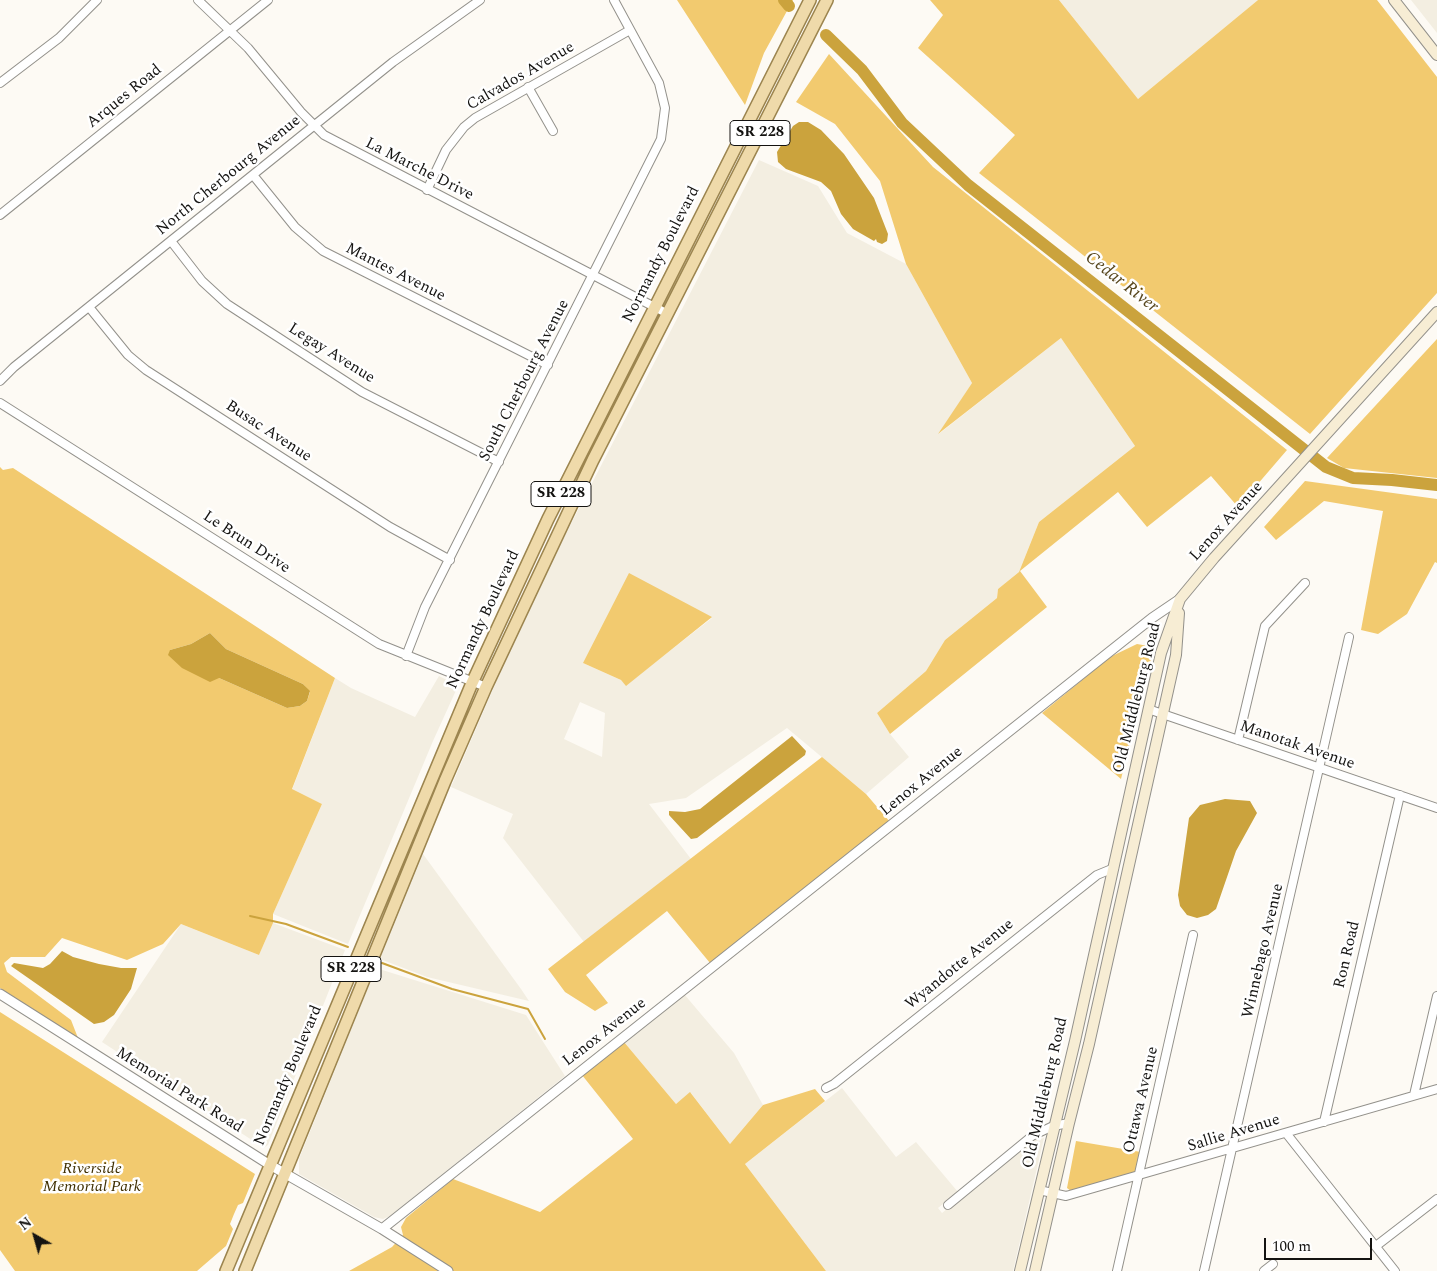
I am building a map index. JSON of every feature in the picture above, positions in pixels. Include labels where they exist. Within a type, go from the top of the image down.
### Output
[{"type":"main road","name":"Normandy Boulevard","points":[[226,1271],[472,683],[548,519],[810,0]]},
{"type":"main road","name":"Normandy Boulevard","points":[[244,1271],[445,781],[486,687],[593,460],[826,0]]},
{"type":"main road","points":[[1394,0],[1437,54]]},
{"type":"main road","name":"Lenox Avenue","points":[[1180,599],[1214,558],[1437,312]]},
{"type":"main road","name":"Old Middleburg Road","points":[[1020,1271],[1114,868],[1161,654],[1180,599]]},
{"type":"main road","name":"Old Middleburg Road","points":[[1035,1271],[1068,1123],[1089,1044],[1176,655],[1180,599]]},
{"type":"main road","points":[[1114,868],[1129,862]]},
{"type":"main road","points":[[1088,979],[1102,982]]},
{"type":"street","points":[[0,83],[59,38],[97,0]]},
{"type":"street","name":"La Marche Drive","points":[[198,0],[262,63],[313,126],[335,143],[594,274],[668,314]]},
{"type":"street","name":"Arques Road","points":[[0,215],[268,0]]},
{"type":"street","name":"North Cherbourg Avenue","points":[[0,381],[14,367],[393,62],[480,0]]},
{"type":"street","name":"South Cherbourg Avenue","points":[[406,656],[425,607],[658,148],[665,117],[663,95],[659,83],[614,0]]},
{"type":"street","name":"Calvados Avenue","points":[[427,190],[446,150],[464,127],[484,112],[630,30]]},
{"type":"street","points":[[528,87],[553,130]]},
{"type":"street","name":"Mantes Avenue","points":[[253,175],[295,227],[323,250],[548,365]]},
{"type":"street","name":"Legay Avenue","points":[[171,241],[202,281],[227,304],[362,392],[499,462]]},
{"type":"street","name":"Busac Avenue","points":[[88,307],[128,355],[146,370],[390,527],[450,560]]},
{"type":"street","name":"Le Brun Drive","points":[[0,402],[359,632],[406,656],[486,687]]},
{"type":"street","points":[[1238,740],[1265,626],[1305,583]]},
{"type":"street","name":"Lenox Avenue","points":[[382,1229],[1153,617],[1180,599]]},
{"type":"street","name":"Winnebago Avenue","points":[[1204,1271],[1349,637]]},
{"type":"street","name":"Manotak Avenue","points":[[1148,709],[1437,808]]},
{"type":"street","name":"Ron Road","points":[[1324,1122],[1400,795]]},
{"type":"street","name":"Wyandotte Avenue","points":[[826,1088],[834,1084],[1097,875],[1114,868]]},
{"type":"street","name":"Ottawa Avenue","points":[[1117,1271],[1193,936]]},
{"type":"street","name":"Memorial Park Road","points":[[0,994],[270,1165],[382,1229],[448,1271]]},
{"type":"street","points":[[1414,1095],[1437,996]]},
{"type":"street","name":"Sallie Avenue","points":[[1039,1190],[1066,1196],[1437,1089]]},
{"type":"street","points":[[948,1205],[1032,1136],[1053,1126],[1068,1123]]},
{"type":"street","points":[[1286,1133],[1395,1271]]},
{"type":"street","points":[[1376,1246],[1437,1199]]},
{"type":"street","points":[[1264,1271],[1273,1264]]},
{"type":"shaded area","points":[[1059,0],[1258,0],[1138,99]]},
{"type":"shaded area","points":[[1411,0],[1437,0],[1437,33]]},
{"type":"shaded area","points":[[799,122],[808,122],[821,130],[844,154],[874,198],[888,234],[887,241],[882,244],[877,242],[876,239],[874,241],[853,229],[841,214],[831,191],[821,182],[786,169],[778,162],[777,152],[793,126]]},
{"type":"shaded area","points":[[759,160],[818,186],[847,233],[906,264],[972,383],[940,433],[1061,338],[1135,446],[1039,522],[1019,572],[998,589],[997,598],[945,640],[926,671],[877,713],[890,734],[909,757],[866,794],[787,728],[686,798],[649,804],[691,859],[584,942],[503,838],[513,814],[451,787],[502,668],[559,547]],"holes":[[[712,618],[626,685],[621,680],[583,663]],[[580,702],[605,713],[602,757],[564,739]]]},
{"type":"shaded area","points":[[210,633],[226,649],[303,684],[310,691],[307,701],[300,706],[287,708],[219,678],[210,682],[182,668],[168,655],[170,650],[191,644]]},
{"type":"shaded area","points":[[439,676],[458,686],[348,944],[273,914],[322,804],[292,790],[335,678],[351,688],[415,717]]},
{"type":"shaded area","points":[[792,736],[806,751],[805,755],[697,838],[691,839],[669,815],[669,811],[685,812],[700,809]]},
{"type":"shaded area","points":[[1225,799],[1250,801],[1257,813],[1236,851],[1216,909],[1208,915],[1197,918],[1187,915],[1180,906],[1178,895],[1189,818],[1200,805]]},
{"type":"shaded area","points":[[423,854],[529,1001],[427,977],[380,959]]},
{"type":"shaded area","points":[[273,923],[345,950],[268,1145],[264,1148],[102,1042],[181,924],[259,955]]},
{"type":"shaded area","points":[[62,951],[73,957],[99,964],[121,968],[137,968],[131,989],[114,1015],[104,1022],[94,1024],[11,966],[14,963],[43,968],[50,964]]},
{"type":"shaded area","points":[[376,968],[526,1015],[565,1076],[390,1216],[383,1219],[374,1217],[299,1174],[299,1159]]},
{"type":"shaded area","points":[[684,994],[734,1053],[763,1105],[730,1144],[691,1093],[676,1104],[624,1042]]},
{"type":"shaded area","points":[[842,1088],[896,1157],[916,1142],[958,1192],[938,1208],[942,1213],[1031,1141],[1044,1138],[1013,1271],[826,1271],[745,1164]]},
{"type":"green space","points":[[677,0],[793,0],[764,53],[745,105]]},
{"type":"green space","points":[[930,0],[1059,0],[1138,99],[1258,0],[1377,0],[1437,77],[1437,293],[1310,434],[979,173],[1015,135],[918,48],[943,15]]},
{"type":"green space","points":[[829,54],[933,167],[1287,450],[1238,507],[1211,476],[1147,527],[1118,492],[1020,571],[1047,607],[890,734],[877,713],[926,671],[945,640],[997,598],[998,589],[1019,572],[1039,522],[1135,446],[1061,338],[938,434],[972,383],[906,264],[880,181],[835,124],[796,102]]},
{"type":"green space","points":[[1437,339],[1437,478],[1344,468],[1327,458]]},
{"type":"green space","points":[[0,467],[3,470],[13,468],[335,678],[292,789],[322,804],[273,914],[273,923],[259,955],[181,924],[163,944],[127,960],[62,938],[45,957],[11,957],[4,963],[7,972],[71,1020],[78,1038],[0,988]],"holes":[[[210,633],[226,649],[303,684],[310,692],[307,701],[300,706],[287,708],[219,678],[170,650],[191,644]]]},
{"type":"green space","points":[[1305,481],[1437,499],[1437,563],[1435,562],[1407,614],[1378,634],[1361,630],[1383,511],[1324,501],[1276,540],[1264,527]]},
{"type":"green space","points":[[629,573],[712,617],[626,686],[621,680],[583,663]]},
{"type":"green space","points":[[1137,644],[1154,647],[1121,779],[1042,713],[1110,657]]},
{"type":"green space","points":[[822,757],[866,794],[890,822],[710,963],[667,911],[586,975],[608,1003],[595,1011],[565,992],[548,969]]},
{"type":"green space","name":"Riverside Memorial Park","points":[[0,1012],[255,1174],[243,1203],[238,1205],[234,1214],[230,1224],[233,1229],[226,1246],[197,1271],[15,1271],[0,1250]]},
{"type":"green space","points":[[624,1042],[676,1104],[690,1092],[730,1144],[763,1105],[815,1089],[825,1101],[745,1164],[826,1271],[349,1271],[392,1247],[403,1235],[401,1227],[406,1218],[453,1179],[540,1212],[633,1139],[582,1075]]},
{"type":"green space","points":[[1076,1141],[1141,1152],[1138,1170],[1135,1174],[1071,1191],[1067,1188]]},
{"type":"waterway","name":"Cedar River","points":[[784,0],[789,6]]},
{"type":"waterway","name":"Cedar River","points":[[826,35],[862,70],[902,123],[968,185],[1326,467],[1353,478],[1437,485]]},
{"type":"waterway","points":[[250,916],[286,924],[348,947]]},
{"type":"waterway","points":[[382,963],[452,989],[528,1009],[545,1039]]}]
